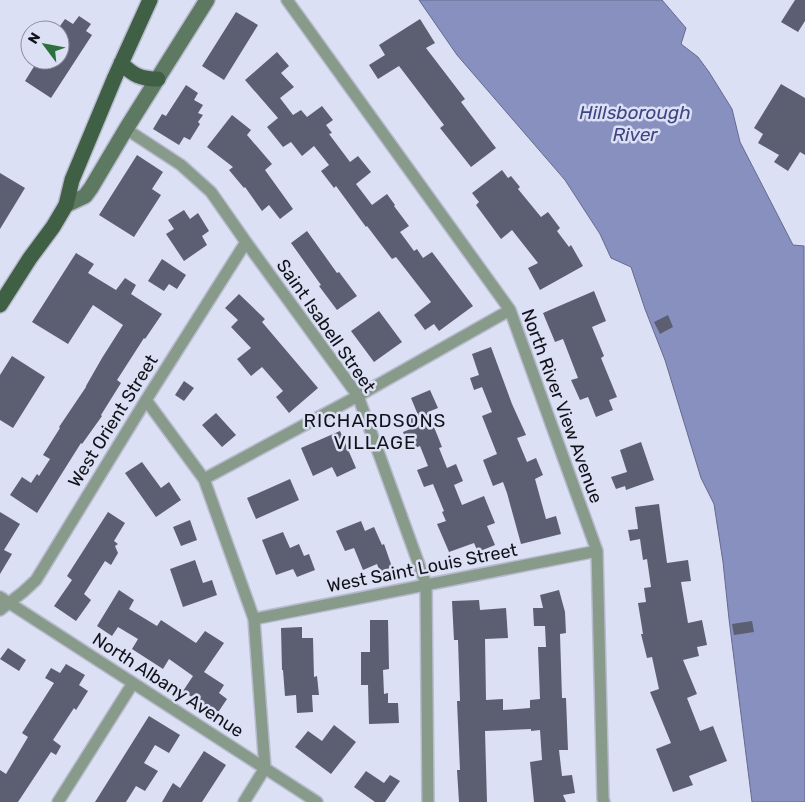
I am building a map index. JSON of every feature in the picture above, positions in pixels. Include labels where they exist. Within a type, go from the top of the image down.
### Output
[{"type":"main road","points":[[0,305],[66,205],[72,180],[150,0]]},
{"type":"main road","points":[[122,63],[130,72],[138,76],[158,79]]},
{"type":"street","points":[[66,205],[85,196],[207,0]]},
{"type":"street","name":"North River View Avenue","points":[[287,0],[510,310],[596,551],[604,802]]},
{"type":"street","name":"Saint Isabell Street","points":[[126,129],[181,165],[211,192],[358,396],[426,584],[428,802]]},
{"type":"street","name":"West Orient Street","points":[[3,603],[23,592],[36,580],[146,400],[246,242]]},
{"type":"street","points":[[204,479],[358,396],[510,310]]},
{"type":"street","points":[[146,400],[204,479],[254,619],[265,768],[244,802]]},
{"type":"street","name":"West Saint Louis Street","points":[[254,619],[596,551]]},
{"type":"street","name":"North Albany Avenue","points":[[3,603],[133,683],[317,802]]},
{"type":"street","points":[[58,802],[133,683]]},
{"type":"water","name":"Hillsborough River","points":[[419,0],[662,0],[686,28],[681,44],[698,57],[732,109],[740,142],[793,245],[804,246],[805,802],[752,802],[723,562],[714,504],[701,478],[665,360],[631,267],[611,258],[600,234],[565,180],[457,55]]},
{"type":"building","points":[[795,0],[805,0],[805,21],[798,32],[781,22]]},
{"type":"building","points":[[236,12],[258,25],[224,80],[202,66]]},
{"type":"building","points":[[79,16],[91,24],[86,31],[92,35],[70,69],[70,22],[73,24]]},
{"type":"building","points":[[420,19],[435,43],[426,48],[465,99],[461,102],[496,148],[471,167],[440,128],[444,125],[399,66],[378,79],[369,65],[385,55],[379,45]]},
{"type":"building","points":[[277,52],[289,66],[281,73],[294,87],[280,98],[293,115],[301,110],[307,117],[322,106],[333,120],[326,125],[332,133],[329,134],[350,162],[358,156],[371,172],[356,184],[372,205],[387,194],[409,226],[400,232],[414,251],[417,249],[423,258],[432,252],[473,306],[439,331],[434,324],[425,330],[414,315],[431,302],[396,257],[392,259],[336,186],[334,188],[321,171],[329,165],[314,146],[302,156],[291,142],[283,147],[267,127],[278,118],[245,80]]},
{"type":"building","points":[[32,70],[69,70],[51,98],[25,81]]},
{"type":"building","points":[[781,84],[805,98],[805,155],[800,152],[788,171],[774,162],[779,155],[758,143],[763,134],[754,128]]},
{"type":"building","points":[[186,85],[198,93],[194,100],[203,105],[198,113],[203,115],[190,140],[184,137],[179,145],[153,129],[162,114],[166,116]]},
{"type":"building","points":[[232,115],[251,130],[247,135],[272,164],[265,170],[293,209],[280,219],[269,205],[262,211],[245,187],[229,170],[233,167],[207,147]]},
{"type":"building","points":[[137,155],[163,172],[152,189],[161,195],[134,237],[99,215]]},
{"type":"building","points":[[502,170],[508,178],[511,176],[520,187],[518,189],[541,217],[548,212],[560,228],[557,231],[569,247],[571,245],[583,266],[540,290],[528,268],[538,263],[512,230],[501,239],[476,205],[479,202],[472,193]]},
{"type":"building","points":[[0,173],[25,188],[0,229]]},
{"type":"building","points":[[184,210],[190,219],[198,213],[209,231],[202,236],[207,245],[184,261],[166,234],[174,229],[168,220]]},
{"type":"building","points":[[307,231],[337,273],[339,272],[357,296],[337,310],[291,243]]},
{"type":"building","points":[[76,253],[94,264],[88,273],[116,290],[125,278],[136,285],[131,294],[162,314],[117,380],[121,383],[102,416],[81,443],[37,513],[10,495],[22,477],[31,483],[37,474],[39,476],[50,459],[43,455],[123,325],[93,305],[68,344],[32,322]]},
{"type":"building","points":[[162,259],[186,275],[177,289],[169,284],[164,291],[148,281]]},
{"type":"building","points":[[594,291],[606,321],[592,327],[604,356],[601,358],[617,397],[609,400],[613,410],[596,417],[588,397],[580,400],[571,380],[578,378],[563,339],[555,342],[543,313]]},
{"type":"building","points":[[239,294],[265,319],[262,322],[318,388],[289,413],[276,397],[283,391],[262,367],[251,376],[237,359],[251,348],[231,327],[238,320],[225,308]]},
{"type":"building","points":[[379,311],[402,342],[374,362],[351,331]]},
{"type":"building","points":[[668,315],[673,327],[660,334],[654,322]]},
{"type":"building","points":[[491,347],[512,404],[526,435],[517,438],[527,462],[536,458],[543,475],[535,479],[546,519],[556,516],[561,534],[521,544],[503,482],[493,486],[483,460],[497,454],[482,416],[492,412],[482,387],[474,390],[470,378],[479,375],[472,354]]},
{"type":"building","points":[[12,356],[45,377],[13,428],[0,420],[0,375]]},
{"type":"building","points":[[184,381],[194,388],[184,401],[175,395]]},
{"type":"building","points":[[430,390],[438,408],[428,412],[442,447],[439,448],[447,468],[456,464],[463,481],[454,485],[462,505],[484,496],[495,523],[487,526],[495,545],[478,552],[474,543],[449,552],[437,524],[446,521],[442,512],[444,511],[433,484],[424,487],[417,470],[428,466],[420,446],[410,450],[403,432],[413,428],[409,419],[418,415],[411,398]]},
{"type":"building","points":[[216,413],[236,435],[222,447],[202,425]]},
{"type":"building","points":[[340,431],[356,468],[337,477],[332,467],[313,476],[301,448]]},
{"type":"building","points":[[641,442],[654,480],[626,490],[625,486],[616,489],[611,477],[627,472],[620,450]]},
{"type":"building","points":[[142,462],[161,488],[169,482],[181,500],[156,517],[125,473]]},
{"type":"building","points":[[290,479],[299,500],[256,519],[247,498]]},
{"type":"building","points":[[659,504],[667,563],[688,560],[691,581],[681,582],[688,623],[702,620],[707,645],[697,647],[699,656],[683,660],[697,694],[687,698],[700,731],[713,726],[727,761],[689,776],[693,785],[673,792],[656,749],[671,743],[650,692],[659,689],[652,657],[647,658],[641,634],[643,634],[638,603],[646,602],[644,588],[651,587],[647,559],[643,560],[640,539],[630,541],[628,530],[638,529],[635,507]]},
{"type":"building","points":[[0,512],[20,524],[4,550],[12,554],[0,574]]},
{"type":"building","points":[[108,512],[125,523],[114,541],[118,544],[115,546],[118,553],[111,565],[105,561],[84,594],[91,600],[76,621],[54,606],[72,580],[67,576]]},
{"type":"building","points":[[190,520],[197,540],[181,546],[173,527]]},
{"type":"building","points":[[361,521],[365,531],[374,527],[382,545],[384,544],[392,567],[380,572],[377,564],[363,570],[354,548],[345,551],[336,531]]},
{"type":"building","points":[[283,532],[290,548],[299,544],[304,556],[309,554],[315,570],[297,577],[293,569],[276,575],[262,540]]},
{"type":"building","points":[[195,560],[203,583],[212,580],[217,595],[183,607],[170,569]]},
{"type":"building","points":[[119,590],[134,600],[129,609],[157,626],[161,620],[196,643],[205,631],[224,643],[204,672],[224,685],[219,693],[227,699],[217,714],[183,691],[193,676],[169,659],[163,669],[132,649],[138,639],[118,627],[112,636],[97,626]]},
{"type":"building","points":[[559,590],[565,612],[566,633],[560,634],[562,698],[566,698],[568,750],[559,750],[562,776],[572,775],[575,793],[563,795],[566,802],[534,802],[530,762],[542,760],[540,730],[485,731],[487,802],[459,802],[457,770],[460,770],[457,701],[460,701],[458,640],[454,640],[452,601],[479,600],[480,610],[506,608],[508,638],[485,639],[486,700],[503,699],[503,710],[530,708],[530,700],[540,699],[538,647],[546,647],[545,626],[534,626],[533,608],[543,608],[540,595]]},
{"type":"building","points":[[370,620],[388,620],[389,669],[383,670],[384,694],[388,693],[388,703],[398,703],[399,723],[369,724],[368,685],[361,685],[361,652],[370,652]]},
{"type":"building","points":[[752,621],[754,632],[734,635],[732,624]]},
{"type":"building","points":[[302,627],[302,638],[313,638],[314,677],[317,676],[319,695],[312,695],[313,712],[297,713],[296,695],[285,696],[281,628]]},
{"type":"building","points":[[8,648],[26,660],[19,671],[0,659]]},
{"type":"building","points":[[66,664],[85,675],[79,685],[88,691],[76,710],[74,708],[53,740],[61,746],[56,755],[51,752],[18,802],[0,802],[0,770],[6,774],[28,737],[22,733],[54,683],[45,678],[51,668],[60,673]]},
{"type":"building","points":[[149,716],[180,735],[169,753],[155,745],[144,763],[158,771],[145,791],[136,786],[126,802],[95,802]]},
{"type":"building","points":[[334,725],[356,742],[331,774],[295,747],[308,731],[322,741]]},
{"type":"building","points":[[204,751],[226,765],[202,802],[162,802],[173,783],[180,788]]},
{"type":"building","points":[[366,771],[384,783],[390,775],[400,781],[385,802],[375,802],[354,787]]},
{"type":"district","name":"RICHARDSONS VILLAGE","points":[[375,431]]}]
